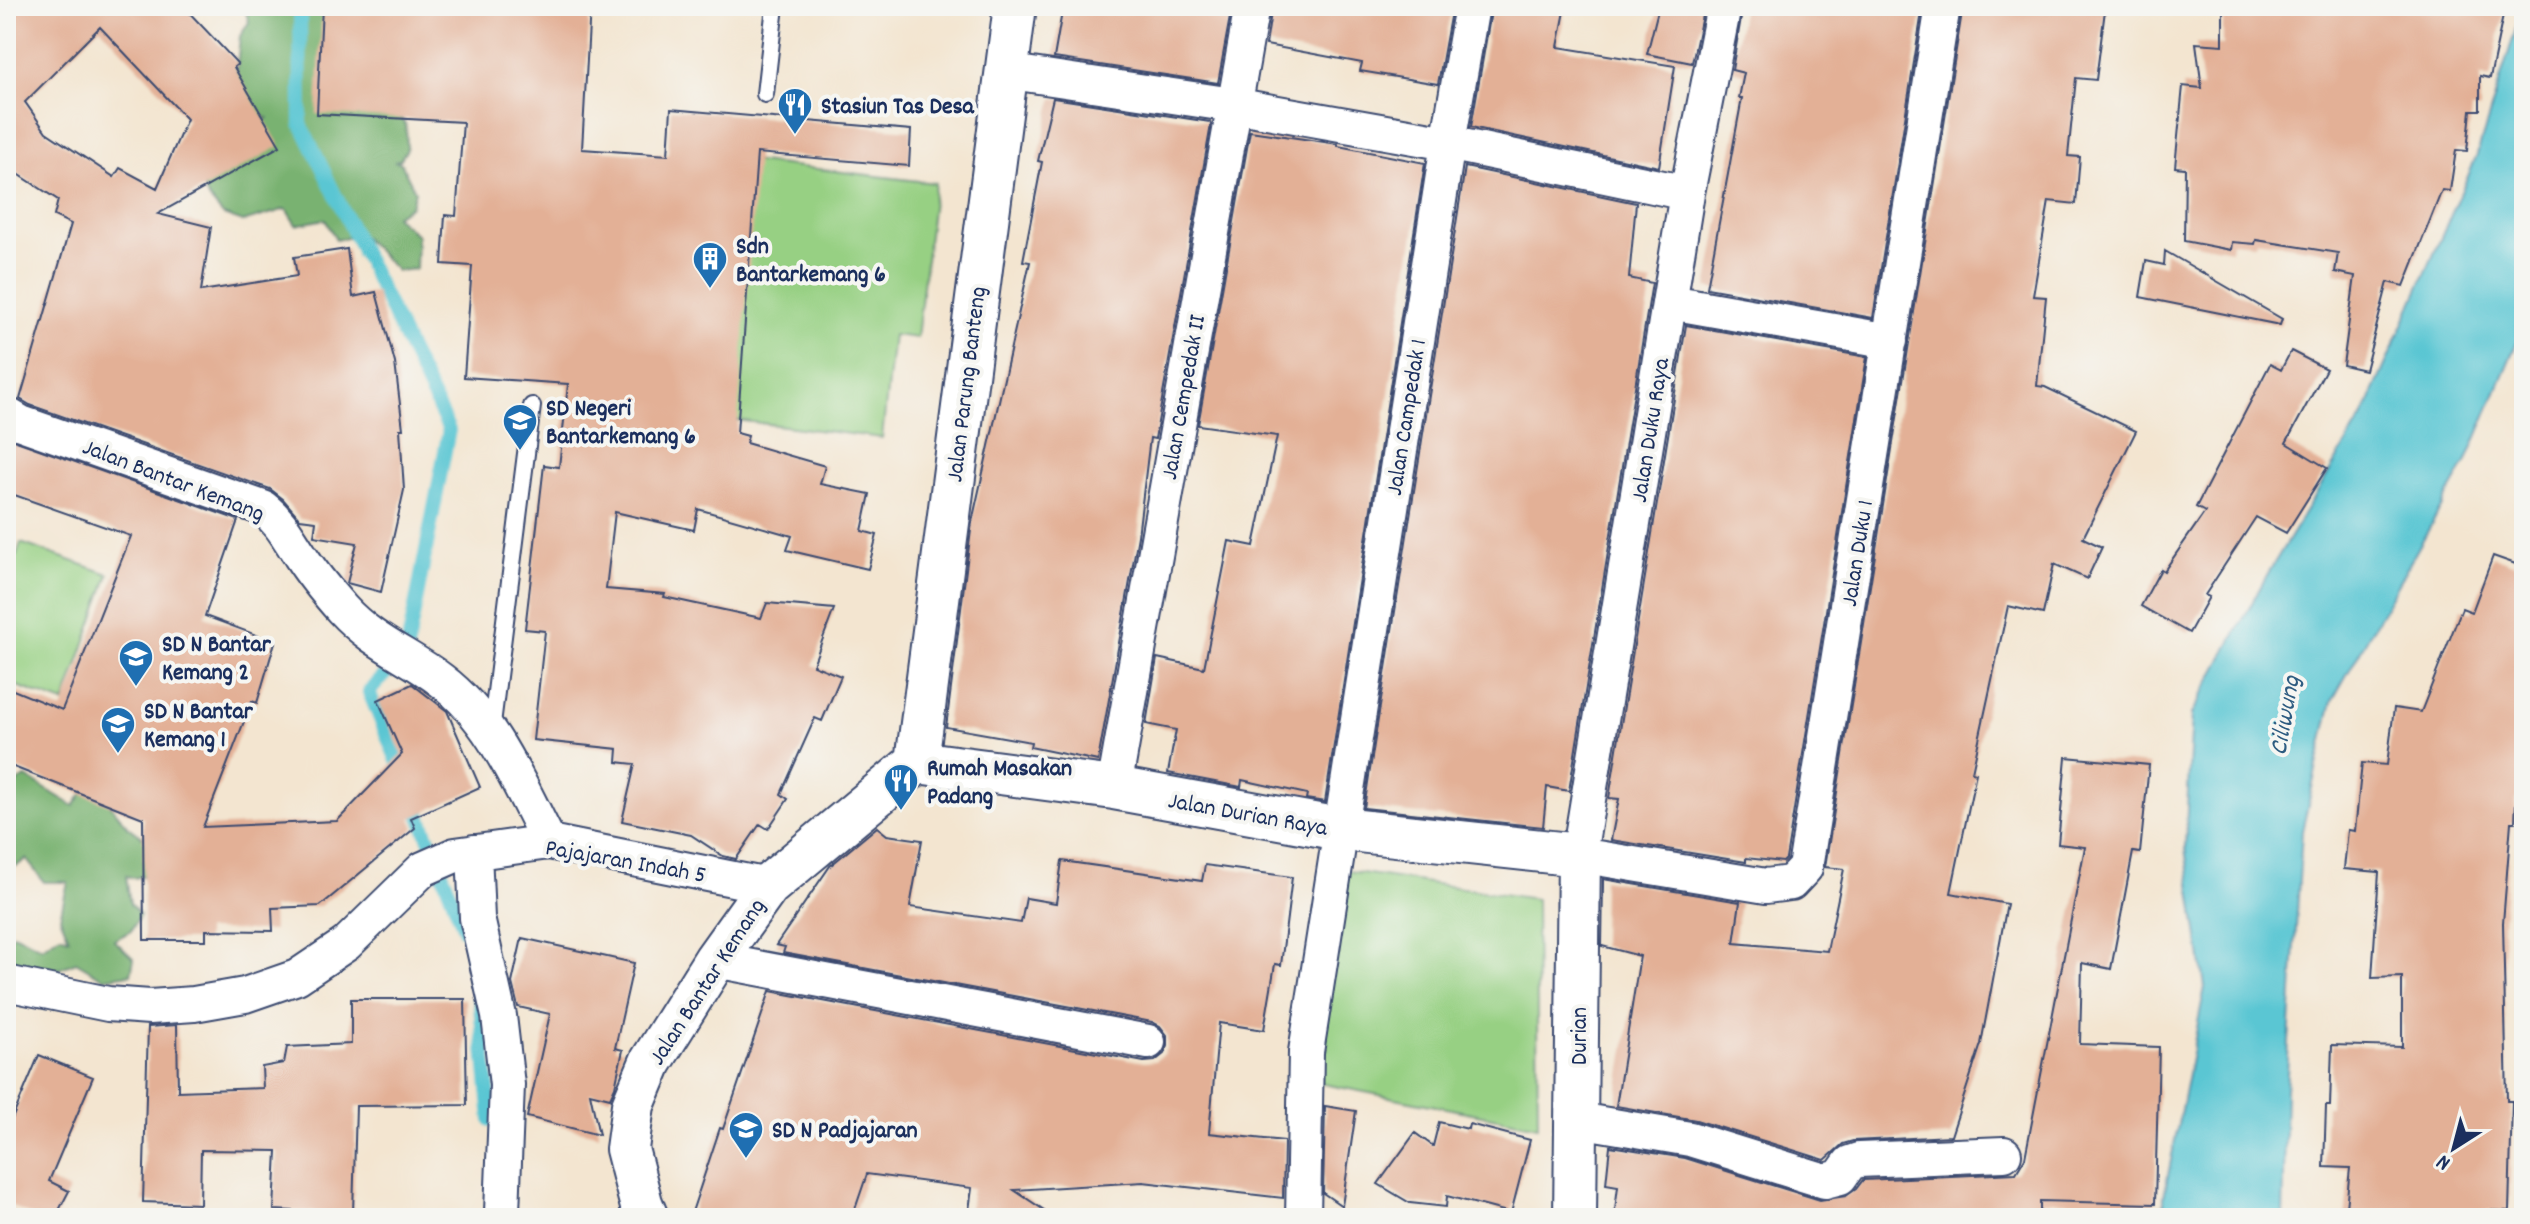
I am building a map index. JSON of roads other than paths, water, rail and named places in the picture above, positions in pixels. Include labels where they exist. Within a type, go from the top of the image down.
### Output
[{"type":"street","name":"Jalan Parung Banteng","points":[[917,762],[1015,6]]},
{"type":"street","name":"Jalan Cempedak II","points":[[1114,788],[1252,6]]},
{"type":"street","name":"Jalan Campedak 1","points":[[1303,1218],[1306,1052],[1472,6]]},
{"type":"street","name":"Jalan Duku Raya","points":[[1579,855],[1687,193],[1724,6]]},
{"type":"street","name":"Jalan Duku 1","points":[[1579,855],[1766,886],[1791,883],[1805,868],[1943,6]]},
{"type":"street","points":[[1005,71],[1233,105],[1448,143],[1687,193]]},
{"type":"street","points":[[1670,302],[1890,341]]},
{"type":"street","name":"Jalan Bantar Kemang","points":[[6,414],[21,423],[263,508],[287,532],[300,555],[343,611],[395,652],[440,679],[473,710],[491,733],[549,842]]},
{"type":"street","name":"Jalan Durian Raya","points":[[917,762],[1114,788],[1340,829],[1579,855]]},
{"type":"street","name":"Jalan Bantar Kemang","points":[[647,1218],[627,1149],[633,1105],[651,1062],[715,960],[768,886],[917,762]]},
{"type":"street","name":"Pajajaran Indah 5","points":[[6,983],[108,1004],[150,1007],[194,1004],[245,995],[297,977],[346,944],[423,869],[464,854],[549,842],[768,886]]},
{"type":"street","points":[[464,854],[499,1016],[507,1085],[502,1212]]},
{"type":"street","name":"Durian","points":[[1575,1218],[1579,855]]},
{"type":"street","points":[[715,960],[1148,1042]]},
{"type":"street","points":[[1578,1120],[1690,1139],[1825,1181],[1840,1177],[1850,1163],[1859,1160],[2004,1154]]},
{"type":"lane","points":[[765,94],[775,6]]},
{"type":"lane","points":[[491,733],[532,406]]},
{"type":"water","name":"Ciliwung","points":[[2523,6],[2524,325],[2466,463],[2332,701],[2302,831],[2286,1090],[2283,1218],[2164,1218],[2164,1196],[2205,987],[2185,848],[2192,714],[2267,575],[2362,418],[2476,158]]},
{"type":"waterway","points":[[300,6],[301,124],[449,430],[407,649],[369,692],[403,775]]},
{"type":"waterway","points":[[413,798],[465,931]]},
{"type":"waterway","points":[[479,994],[491,1120]]},
{"type":"place","name":"Stasiun Tas Desa","points":[[795,136]]},
{"type":"place","name":"Sdn Bantarkemang 6","points":[[710,290]]},
{"type":"place","name":"SD Negeri Bantarkemang 6","points":[[520,452]]},
{"type":"place","name":"SD N Bantar Kemang 2","points":[[136,688]]},
{"type":"place","name":"SD N Bantar Kemang 1","points":[[118,755]]},
{"type":"place","name":"Rumah Masakan Padang","points":[[901,812]]},
{"type":"place","name":"SD N Padjajaran","points":[[746,1160]]}]
